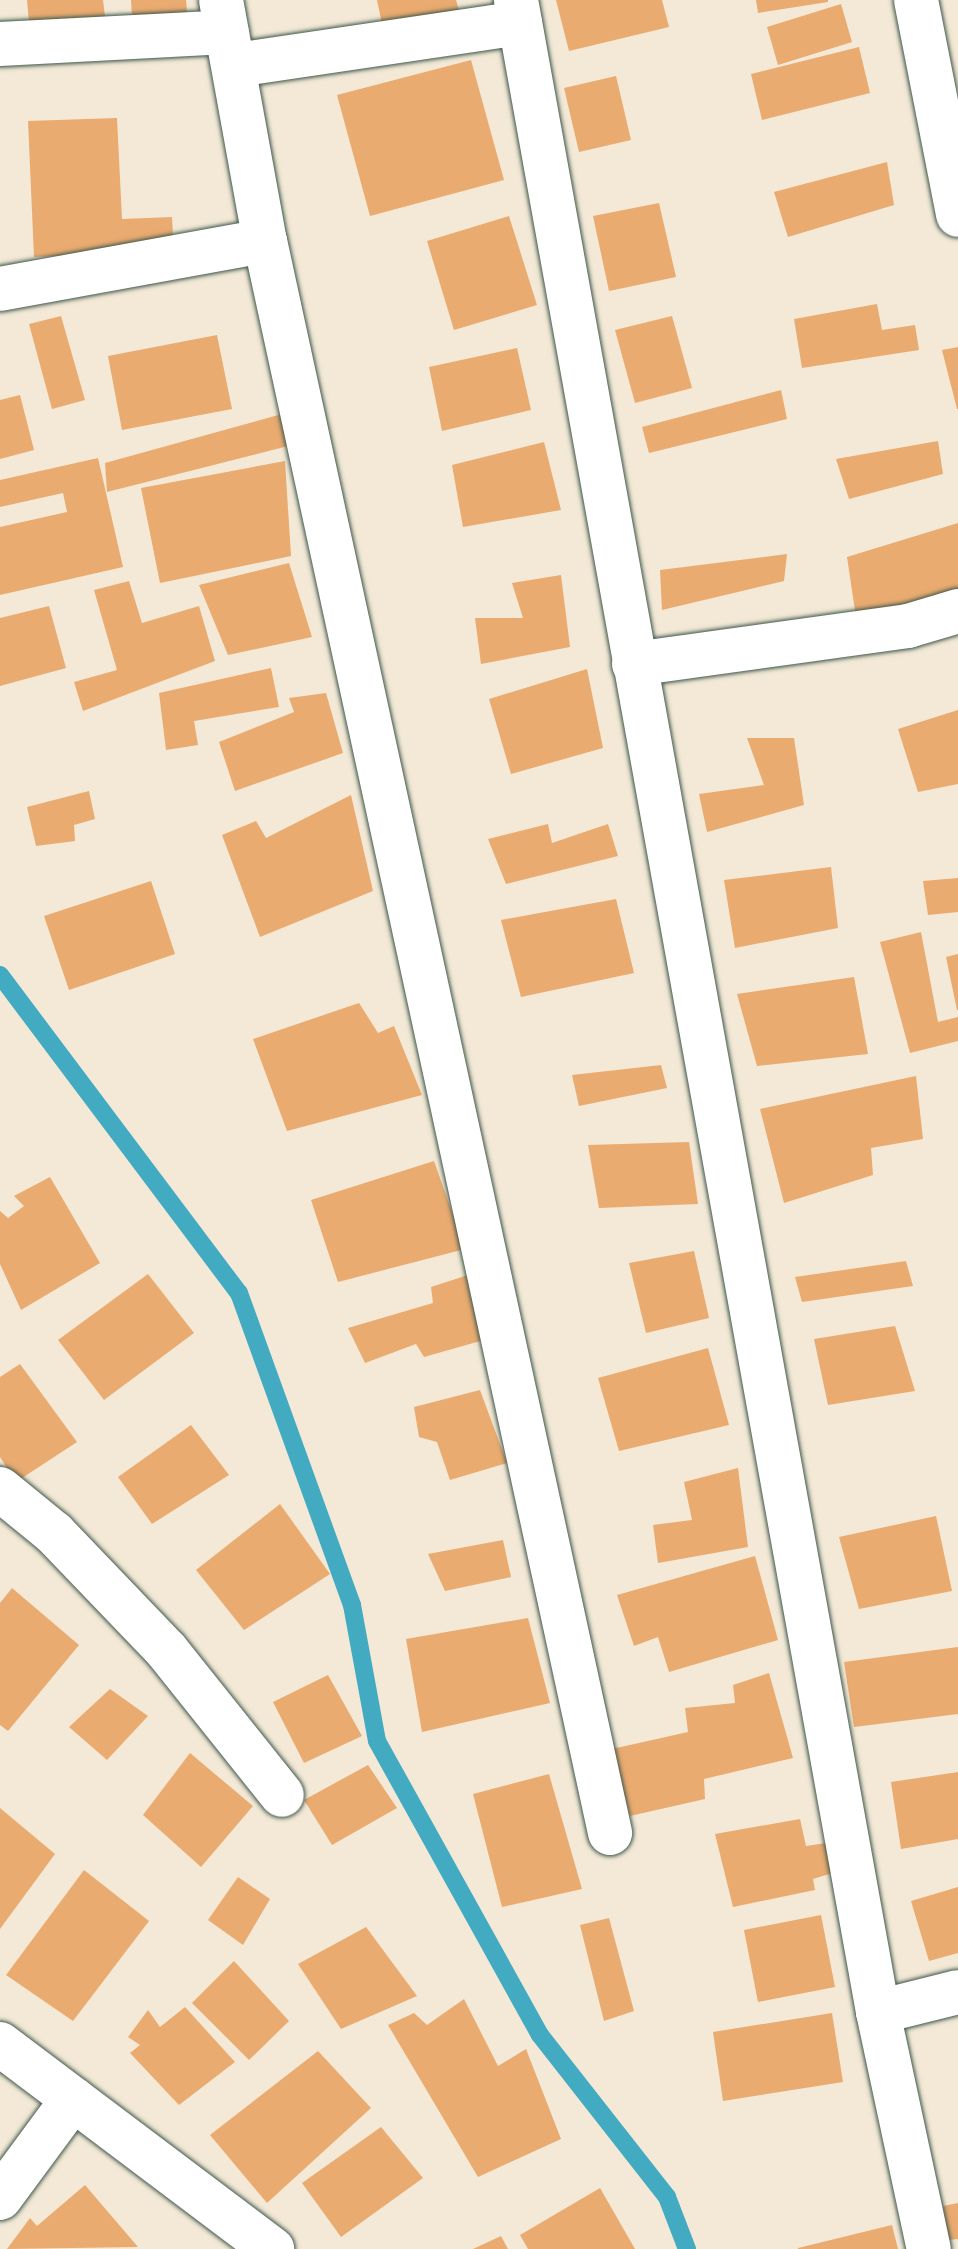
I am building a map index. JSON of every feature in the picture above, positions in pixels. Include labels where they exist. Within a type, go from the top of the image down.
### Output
[{"type":"street","points":[[916,0],[958,215]]},
{"type":"street","points":[[0,44],[518,12],[878,2012],[929,2249]]},
{"type":"street","points":[[228,32],[265,241],[610,1833]]},
{"type":"street","points":[[0,289],[265,241]]},
{"type":"street","points":[[634,664],[908,626],[958,611]]},
{"type":"street","points":[[0,1489],[54,1533],[167,1651],[282,1795]]},
{"type":"street","points":[[878,2012],[958,1992]]},
{"type":"street","points":[[0,2044],[272,2249]]},
{"type":"street","points":[[0,2198],[73,2099]]},
{"type":"building","points":[[27,0],[103,0],[106,25],[30,33]]},
{"type":"building","points":[[131,0],[186,0],[187,12],[132,17]]},
{"type":"building","points":[[377,0],[456,0],[462,21],[385,38]]},
{"type":"building","points":[[556,0],[662,0],[669,27],[569,51]]},
{"type":"building","points":[[756,0],[828,0],[828,2],[758,13]]},
{"type":"building","points":[[841,4],[852,42],[778,65],[767,27]]},
{"type":"building","points":[[859,47],[870,93],[762,120],[751,74]]},
{"type":"building","points":[[471,60],[504,180],[370,216],[337,95]]},
{"type":"building","points":[[616,76],[631,140],[579,152],[564,88]]},
{"type":"building","points":[[117,118],[122,219],[172,217],[174,252],[34,257],[28,121]]},
{"type":"building","points":[[887,162],[894,205],[788,237],[774,192]]},
{"type":"building","points":[[659,203],[676,277],[609,291],[593,216]]},
{"type":"building","points":[[509,216],[537,305],[454,330],[427,241]]},
{"type":"building","points":[[877,304],[882,330],[915,325],[919,350],[802,368],[794,319]]},
{"type":"building","points":[[61,316],[85,400],[52,409],[29,324]]},
{"type":"building","points":[[672,316],[692,388],[635,403],[615,330]]},
{"type":"building","points":[[217,335],[232,409],[122,430],[108,356]]},
{"type":"building","points":[[958,347],[958,409],[957,409],[942,350]]},
{"type":"building","points":[[517,348],[531,410],[442,431],[429,367]]},
{"type":"building","points":[[781,390],[787,419],[649,453],[642,427]]},
{"type":"building","points":[[20,395],[34,450],[0,459],[0,400]]},
{"type":"building","points":[[282,414],[288,446],[107,492],[105,463]]},
{"type":"building","points":[[938,441],[943,474],[849,499],[836,459]]},
{"type":"building","points":[[544,442],[561,510],[463,527],[452,465]]},
{"type":"building","points":[[98,458],[123,567],[0,595],[0,527],[67,512],[63,493],[0,507],[0,480]]},
{"type":"building","points":[[285,461],[291,556],[160,583],[141,488]]},
{"type":"building","points":[[958,523],[958,589],[856,617],[847,557]]},
{"type":"building","points":[[787,554],[784,581],[662,610],[660,570]]},
{"type":"building","points":[[289,563],[312,637],[228,655],[199,585]]},
{"type":"building","points":[[561,575],[570,647],[481,664],[475,618],[523,618],[512,583]]},
{"type":"building","points":[[129,581],[142,623],[199,606],[215,661],[83,711],[74,682],[117,670],[94,590]]},
{"type":"building","points":[[49,606],[66,668],[0,686],[0,618]]},
{"type":"building","points":[[271,668],[279,707],[194,721],[198,745],[166,750],[159,693]]},
{"type":"building","points":[[587,669],[603,748],[511,774],[489,699]]},
{"type":"building","points":[[326,693],[343,753],[235,791],[219,742],[294,712],[289,698]]},
{"type":"building","points":[[958,710],[958,784],[918,792],[898,729]]},
{"type":"building","points":[[747,738],[794,738],[804,805],[707,832],[699,794],[764,785]]},
{"type":"building","points":[[89,791],[95,819],[74,825],[75,841],[36,846],[27,807]]},
{"type":"building","points":[[351,795],[373,891],[260,937],[222,835],[256,821],[266,838]]},
{"type":"building","points":[[548,824],[552,843],[608,824],[618,856],[506,884],[488,839]]},
{"type":"building","points":[[831,867],[838,928],[735,948],[724,880]]},
{"type":"building","points":[[958,878],[958,912],[928,915],[923,881]]},
{"type":"building","points":[[151,881],[175,954],[69,990],[44,916]]},
{"type":"building","points":[[616,899],[634,973],[521,997],[501,920]]},
{"type":"building","points":[[921,932],[938,1022],[958,1017],[958,1041],[910,1053],[880,942]]},
{"type":"building","points":[[958,954],[958,1010],[957,1010],[946,957]]},
{"type":"building","points":[[854,977],[868,1054],[757,1066],[737,994]]},
{"type":"building","points":[[359,1003],[378,1033],[394,1026],[422,1095],[287,1131],[253,1039]]},
{"type":"building","points":[[661,1065],[667,1088],[579,1106],[572,1075]]},
{"type":"building","points":[[916,1076],[923,1139],[871,1148],[873,1175],[784,1203],[760,1109]]},
{"type":"building","points":[[689,1142],[698,1204],[599,1208],[588,1145]]},
{"type":"building","points":[[434,1161],[465,1249],[338,1282],[311,1200]]},
{"type":"building","points":[[50,1177],[100,1263],[21,1310],[0,1264],[0,1211],[8,1218],[24,1206],[14,1196]]},
{"type":"building","points":[[694,1251],[709,1318],[646,1333],[629,1263]]},
{"type":"building","points":[[906,1261],[913,1286],[802,1302],[795,1277]]},
{"type":"building","points":[[148,1274],[194,1333],[104,1400],[58,1340]]},
{"type":"building","points":[[471,1274],[484,1340],[424,1357],[416,1344],[365,1363],[348,1328],[433,1303],[431,1287]]},
{"type":"building","points":[[895,1326],[915,1391],[828,1405],[814,1339]]},
{"type":"building","points":[[708,1348],[729,1425],[619,1451],[598,1378]]},
{"type":"building","points":[[20,1364],[77,1442],[16,1482],[0,1457],[0,1377]]},
{"type":"building","points":[[480,1390],[507,1463],[450,1480],[437,1442],[419,1437],[414,1407]]},
{"type":"building","points":[[191,1425],[229,1475],[152,1524],[118,1477]]},
{"type":"building","points":[[738,1468],[748,1547],[658,1563],[653,1525],[692,1520],[684,1482]]},
{"type":"building","points":[[280,1504],[330,1574],[244,1630],[196,1570]]},
{"type":"building","points":[[936,1516],[952,1591],[859,1609],[839,1537]]},
{"type":"building","points":[[503,1540],[511,1577],[445,1591],[428,1554]]},
{"type":"building","points":[[755,1556],[778,1640],[669,1672],[658,1637],[634,1646],[617,1595]]},
{"type":"building","points":[[12,1588],[79,1645],[8,1731],[0,1725],[0,1603]]},
{"type":"building","points":[[528,1618],[550,1703],[422,1732],[406,1639]]},
{"type":"building","points":[[958,1647],[958,1714],[854,1727],[844,1662]]},
{"type":"building","points":[[769,1673],[793,1758],[704,1779],[705,1799],[630,1816],[612,1749],[688,1732],[685,1708],[735,1703],[733,1685]]},
{"type":"building","points":[[328,1675],[362,1736],[304,1763],[273,1702]]},
{"type":"building","points":[[110,1689],[148,1716],[107,1760],[69,1727]]},
{"type":"building","points":[[190,1753],[253,1806],[201,1867],[143,1815]]},
{"type":"building","points":[[368,1765],[397,1808],[332,1845],[304,1800]]},
{"type":"building","points":[[958,1772],[958,1839],[901,1849],[891,1782]]},
{"type":"building","points":[[549,1774],[582,1889],[502,1907],[473,1794]]},
{"type":"building","points":[[0,1808],[55,1854],[0,1929]]},
{"type":"building","points":[[800,1819],[806,1846],[833,1842],[839,1871],[813,1879],[815,1890],[733,1907],[715,1834]]},
{"type":"building","points":[[84,1870],[149,1921],[73,2021],[6,1975]]},
{"type":"building","points":[[238,1877],[270,1899],[243,1945],[208,1920]]},
{"type":"building","points":[[958,1887],[958,1953],[929,1961],[911,1901]]},
{"type":"building","points":[[821,1915],[835,1987],[758,2002],[744,1930]]},
{"type":"building","points":[[609,1918],[634,2011],[604,2021],[580,1925]]},
{"type":"building","points":[[366,1927],[417,1996],[341,2029],[298,1964]]},
{"type":"building","points":[[234,1961],[289,2021],[249,2060],[192,2003]]},
{"type":"building","points":[[464,1999],[498,2066],[526,2049],[561,2139],[478,2177],[388,2025],[414,2013],[427,2025]]},
{"type":"building","points":[[185,2007],[235,2062],[179,2105],[130,2053],[140,2045],[128,2037],[148,2010],[160,2027]]},
{"type":"building","points":[[832,2013],[843,2082],[723,2101],[713,2032]]},
{"type":"building","points":[[318,2051],[371,2108],[267,2203],[210,2135]]},
{"type":"building","points":[[381,2127],[423,2178],[341,2237],[302,2183]]},
{"type":"building","points":[[85,2185],[138,2247],[7,2249],[30,2218],[37,2226]]},
{"type":"building","points":[[600,2188],[635,2249],[528,2249],[520,2235]]},
{"type":"building","points":[[958,2203],[958,2239],[948,2240],[943,2206]]},
{"type":"building","points":[[892,2225],[898,2249],[798,2249],[798,2248]]},
{"type":"building","points":[[501,2236],[508,2249],[473,2249]]},
{"type":"waterway","points":[[0,975],[239,1293],[352,1605],[377,1741],[540,2035],[667,2197],[687,2249]]}]
